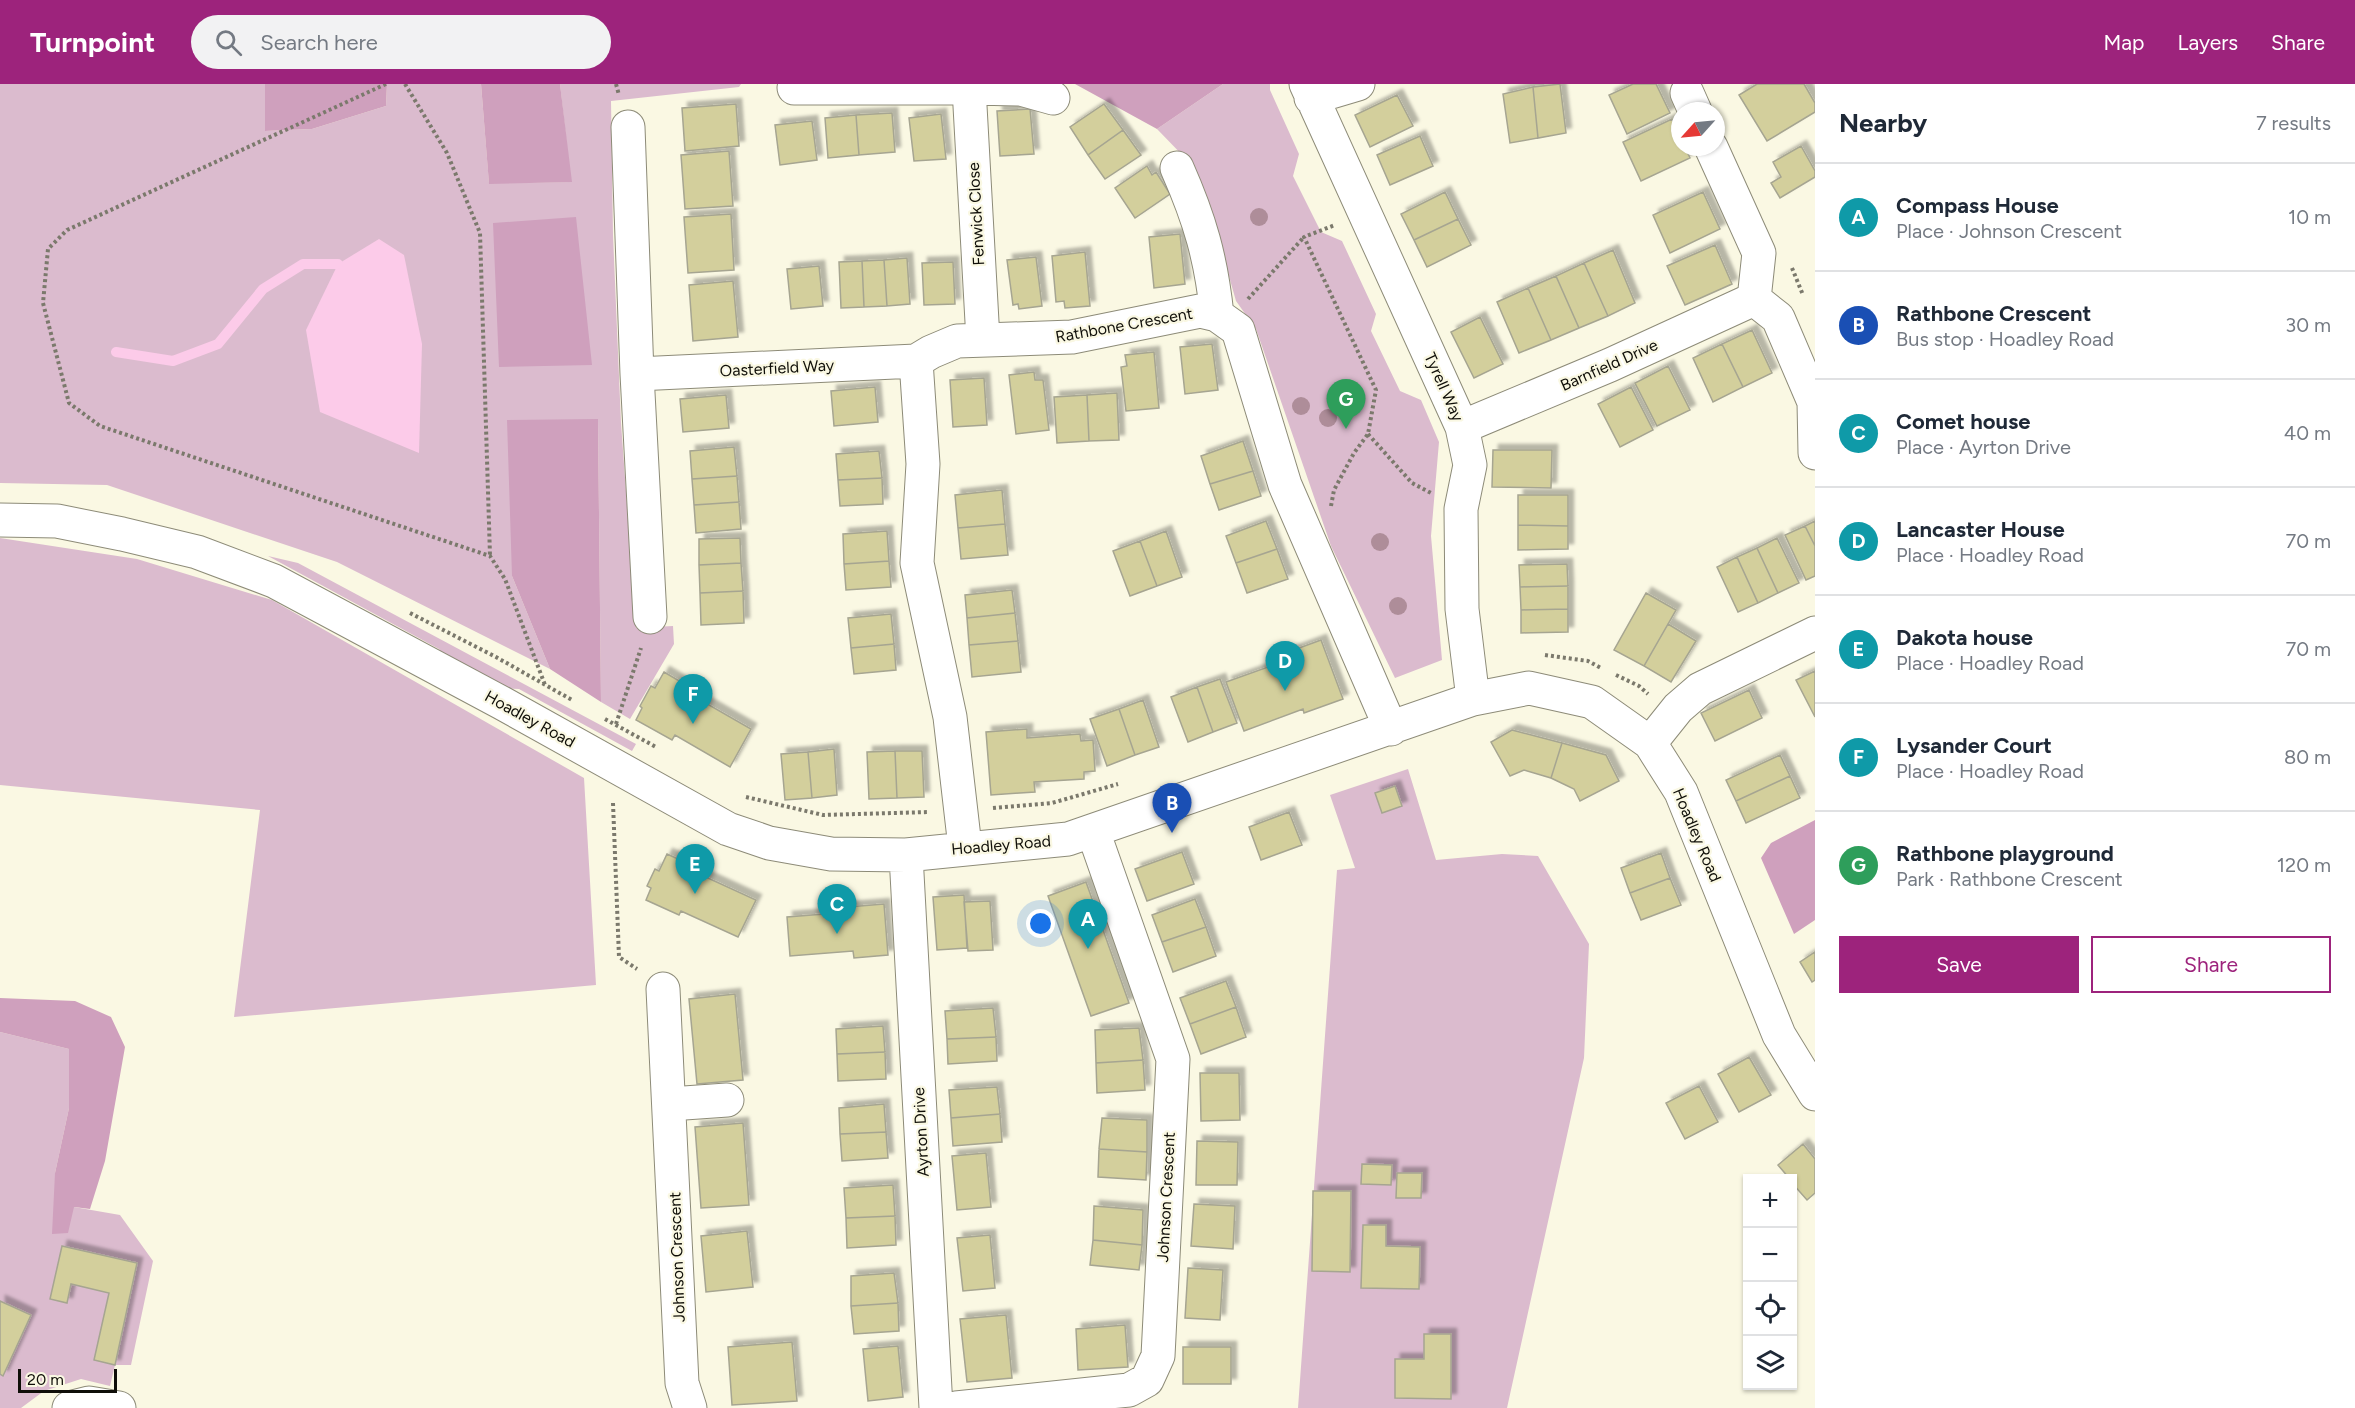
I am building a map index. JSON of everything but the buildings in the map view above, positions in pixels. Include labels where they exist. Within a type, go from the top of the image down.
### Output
[{"type":"street","name":"Tyrell Way","points":[[1359,84],[1309,91],[1462,428],[1470,465],[1461,509],[1462,609],[1473,699]]},
{"type":"street","points":[[794,88],[1021,89],[1053,98]]},
{"type":"street","name":"Fenwick Close","points":[[969,88],[983,340]]},
{"type":"street","points":[[628,127],[637,374],[651,617]]},
{"type":"street","points":[[1715,156],[1759,252],[1754,299],[1778,318],[1814,402],[1814,451]]},
{"type":"street","name":"Rathbone Crescent","points":[[1178,168],[1197,212],[1222,319]]},
{"type":"street","name":"Barnfield Drive","points":[[1462,428],[1610,365],[1754,299]]},
{"type":"street","name":"Rathbone Crescent","points":[[916,361],[957,341],[1072,337],[1200,311],[1222,319],[1238,330],[1285,485],[1391,729]]},
{"type":"street","points":[[916,361],[923,464],[916,562],[950,717],[965,848]]},
{"type":"street","name":"Oasterfield Way","points":[[637,374],[916,361]]},
{"type":"street","name":"Hoadley Road","points":[[0,520],[57,521],[123,534],[208,556],[274,581],[502,703],[728,829],[769,843],[831,854],[906,855],[1068,839],[1473,699],[1529,688],[1592,702],[1650,743],[1681,792],[1779,1035],[1815,1094]]},
{"type":"street","points":[[1650,743],[1678,708],[1700,689],[1815,633]]},
{"type":"street","name":"Johnson Crescent","points":[[956,1408],[1129,1390],[1148,1380],[1158,1356],[1173,1059],[1093,831]]},
{"type":"street","name":"Ayrton Drive","points":[[906,855],[936,1408]]},
{"type":"street","name":"Johnson Crescent","points":[[663,989],[682,1383],[690,1408]]},
{"type":"street","points":[[670,1104],[727,1100]]},
{"type":"street","points":[[69,1408],[89,1403],[119,1408]]},
{"type":"path","points":[[386,84],[67,230],[48,249],[43,303],[69,403],[100,426],[490,556]]},
{"type":"path","points":[[405,84],[447,153],[480,233],[490,556],[505,579],[546,685]]},
{"type":"path","points":[[1222,319],[1304,237],[1364,213]]},
{"type":"path","points":[[1304,237],[1376,390],[1368,434],[1354,453],[1334,490],[1331,509]]},
{"type":"path","points":[[1368,434],[1412,483],[1461,509]]},
{"type":"path","points":[[615,724],[651,617]]},
{"type":"path","points":[[1542,654],[1588,661],[1639,686],[1672,717]]},
{"type":"path","points":[[981,809],[1052,803],[1127,781]]},
{"type":"path","points":[[744,797],[823,815],[940,812]]},
{"type":"path","points":[[613,802],[619,957],[663,989]]},
{"type":"shaded area","points":[[0,84],[265,84],[266,131],[312,129],[386,106],[387,84],[481,84],[489,183],[571,182],[560,84],[741,84],[739,87],[611,101],[613,235],[621,423],[636,628],[673,626],[674,644],[630,719],[601,702],[598,419],[512,576],[550,669],[337,562],[107,485],[0,483]]},
{"type":"shaded area","points":[[265,84],[387,84],[386,106],[312,129],[265,131]]},
{"type":"shaded area","points":[[481,84],[560,84],[572,182],[489,184]]},
{"type":"shaded area","points":[[1075,84],[1223,84],[1157,129]]},
{"type":"shaded area","points":[[1223,84],[1270,84],[1270,90],[1299,154],[1293,176],[1321,232],[1342,241],[1376,314],[1371,331],[1400,391],[1421,400],[1439,442],[1431,536],[1442,660],[1395,678],[1331,546],[1256,329],[1236,301],[1206,195],[1189,162],[1157,129]]},
{"type":"shaded area","points":[[576,217],[592,365],[499,367],[493,223]]},
{"type":"shaded area","points":[[379,239],[404,255],[422,344],[419,453],[320,412],[306,330],[338,264]]},
{"type":"shaded area","points":[[598,419],[601,702],[550,669],[512,576],[507,420]]},
{"type":"shaded area","points":[[0,538],[137,559],[272,600],[584,778],[596,985],[234,1017],[260,810],[0,785]]},
{"type":"shaded area","points":[[268,556],[298,563],[636,744],[632,751],[519,689],[479,687],[455,674],[439,649]]},
{"type":"shaded area","points":[[1408,769],[1436,860],[1502,854],[1538,856],[1589,944],[1584,1058],[1507,1408],[1298,1408],[1337,870],[1355,868],[1330,795]]},
{"type":"shaded area","points":[[1815,820],[1815,920],[1794,934],[1761,858],[1771,843]]},
{"type":"shaded area","points":[[0,998],[75,1001],[111,1017],[125,1047],[105,1161],[90,1209],[74,1207],[68,1233],[52,1234],[55,1173],[69,1108],[69,1049],[0,1032]]},
{"type":"shaded area","points":[[0,1032],[69,1049],[69,1108],[55,1173],[74,1207],[120,1215],[153,1261],[131,1365],[115,1365],[110,1386],[81,1379],[44,1391],[21,1408],[0,1408]]},
{"type":"waterway","points":[[116,352],[173,361],[218,344],[263,289],[303,264],[338,264]]},
{"type":"place","name":"Rathbone playground","points":[[1346,429]]},
{"type":"place","name":"Lancaster House","points":[[1285,691]]},
{"type":"place","name":"Lysander Court","points":[[693,724]]},
{"type":"place","name":"Rathbone Crescent","points":[[1172,833]]},
{"type":"place","name":"Dakota house","points":[[695,894]]},
{"type":"place","name":"Comet house","points":[[837,934]]},
{"type":"place","name":"Compass House","points":[[1088,949]]}]
